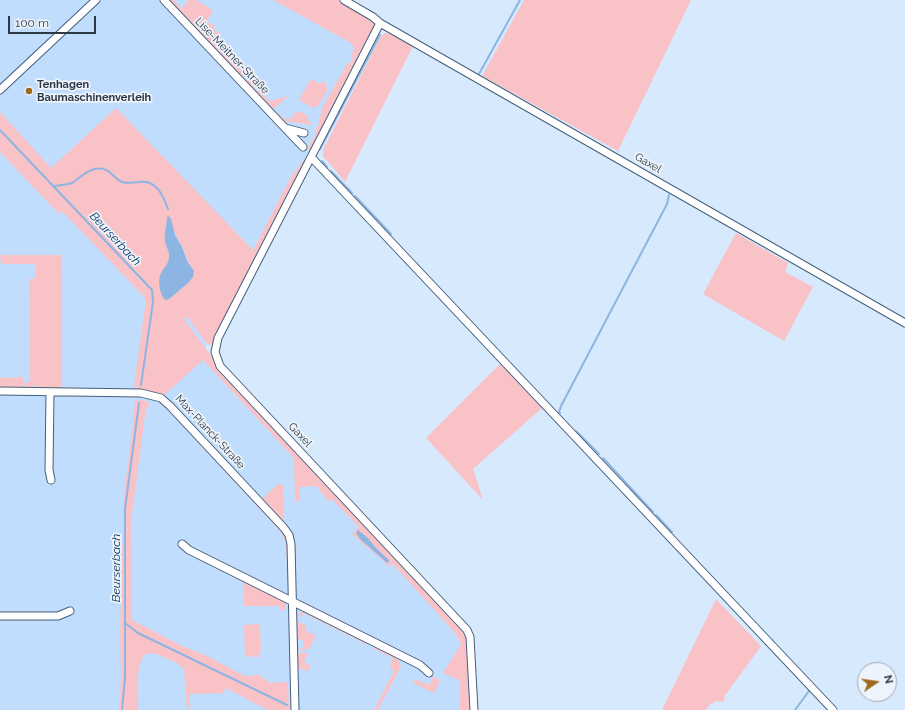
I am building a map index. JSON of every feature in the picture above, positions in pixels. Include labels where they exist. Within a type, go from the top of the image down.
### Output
[{"type":"street","points":[[0,90],[96,0]]},
{"type":"street","name":"Lise-Meitner-Straße","points":[[164,0],[303,147]]},
{"type":"street","name":"Gaxel","points":[[344,0],[373,17],[380,23],[905,323]]},
{"type":"street","name":"Gaxel","points":[[380,23],[218,338],[215,352],[220,366],[463,625],[470,637],[474,710]]},
{"type":"street","points":[[285,128],[304,133]]},
{"type":"street","points":[[311,157],[833,710]]},
{"type":"street","name":"Max-Planck-Straße","points":[[0,391],[141,394],[156,396],[165,401],[287,532],[291,544],[295,710]]},
{"type":"street","points":[[50,392],[49,470],[51,480]]},
{"type":"street","points":[[182,544],[189,550],[420,665],[429,673]]},
{"type":"street","points":[[0,616],[58,616],[70,611]]},
{"type":"shaded area","points":[[0,0],[319,0],[367,31],[318,126],[306,157],[291,177],[208,337],[203,360],[392,562],[456,634],[461,644],[459,680],[460,710],[0,710]]},
{"type":"shaded area","points":[[168,0],[174,0],[182,9],[188,0],[196,0],[213,10],[207,22],[215,26],[213,29],[221,34],[217,40],[232,49],[228,57],[243,73],[243,76],[241,76]]},
{"type":"shaded area","points":[[273,0],[341,0],[375,22],[376,26],[310,151],[307,149],[315,136],[315,131],[319,123],[322,108],[348,62],[351,63],[354,48],[351,43]]},
{"type":"shaded area","points":[[524,0],[691,0],[618,151],[482,76]]},
{"type":"shaded area","points":[[386,33],[391,34],[413,46],[345,182],[323,156],[323,150],[381,36]]},
{"type":"shaded area","points":[[249,79],[255,86],[254,88],[257,91],[259,90],[269,101],[289,96],[272,109],[246,81]]},
{"type":"shaded area","points":[[311,79],[320,84],[323,81],[327,85],[326,87],[328,89],[318,106],[314,108],[299,100]]},
{"type":"shaded area","points":[[116,108],[253,250],[291,177],[306,157],[308,159],[214,344],[208,345],[187,317],[184,319],[218,365],[466,632],[473,710],[460,710],[459,680],[443,673],[461,644],[456,634],[392,563],[390,567],[352,534],[359,527],[332,499],[328,501],[316,486],[299,487],[300,501],[295,502],[294,458],[203,360],[163,396],[138,391],[134,385],[146,299],[61,210],[60,215],[0,152],[0,112],[51,168]],"holes":[[[167,217],[171,219],[174,231],[192,268],[188,283],[169,299],[165,300],[161,273],[168,264],[170,256],[165,241]]]},
{"type":"shaded area","points":[[300,111],[308,116],[308,121],[311,122],[311,125],[284,121],[277,114],[278,113],[284,119],[292,118],[295,113]]},
{"type":"shaded area","points":[[169,216],[175,235],[182,247],[187,261],[194,271],[193,277],[188,283],[169,299],[165,300],[160,291],[159,280],[161,273],[169,259],[165,239],[167,217]]},
{"type":"shaded area","points":[[736,233],[788,263],[785,272],[813,287],[784,341],[703,294]]},
{"type":"shaded area","points":[[0,255],[61,255],[62,389],[37,388],[36,386],[31,386],[32,388],[0,388],[0,378],[23,377],[23,386],[26,386],[26,382],[30,382],[29,279],[36,278],[36,264],[1,264]]},
{"type":"shaded area","points":[[501,363],[542,408],[473,469],[483,500],[426,438]]},
{"type":"shaded area","points":[[135,400],[147,401],[149,404],[148,409],[146,408],[131,521],[132,620],[245,676],[262,675],[262,679],[267,679],[267,683],[288,682],[289,710],[268,710],[226,688],[223,693],[190,694],[190,710],[187,710],[184,669],[175,662],[154,653],[144,655],[139,667],[138,710],[118,710],[121,676],[120,633],[124,494]]},
{"type":"shaded area","points":[[161,402],[284,533],[287,540],[288,589],[286,544],[281,532],[166,408],[159,403]]},
{"type":"shaded area","points":[[278,484],[283,485],[284,523],[262,499]]},
{"type":"shaded area","points":[[358,530],[368,538],[389,560],[389,562],[387,563],[360,539],[356,533]]},
{"type":"shaded area","points":[[243,582],[246,582],[283,600],[286,602],[286,610],[280,610],[280,606],[244,606]]},
{"type":"shaded area","points":[[716,599],[761,646],[724,697],[725,700],[722,702],[716,701],[712,704],[711,703],[706,710],[662,710]]},
{"type":"shaded area","points":[[304,611],[367,642],[368,645],[303,613],[301,617],[297,614]]},
{"type":"shaded area","points":[[298,622],[307,626],[305,630],[316,636],[309,649],[299,650],[299,648],[303,648],[303,640],[297,639],[296,624]]},
{"type":"shaded area","points":[[260,624],[261,651],[259,651],[259,657],[245,656],[244,625]]},
{"type":"shaded area","points":[[376,646],[397,657],[401,666],[378,710],[374,710],[394,671],[390,666],[393,658],[373,648]]},
{"type":"shaded area","points":[[304,652],[308,654],[304,662],[311,666],[307,672],[305,672],[305,669],[299,669],[299,671],[297,670],[297,655]]},
{"type":"shaded area","points":[[433,677],[440,680],[434,693],[413,683],[415,679],[429,685]]},
{"type":"waterway","points":[[479,74],[520,0]]},
{"type":"waterway","points":[[320,149],[380,35]]},
{"type":"waterway","name":"Beurserbach","points":[[0,130],[152,290],[153,302],[141,385]]},
{"type":"waterway","points":[[322,161],[327,167]]},
{"type":"waterway","points":[[54,186],[72,183],[91,170],[104,169],[122,182],[146,182],[155,186],[164,199],[168,209]]},
{"type":"waterway","points":[[331,171],[352,193]]},
{"type":"waterway","points":[[560,413],[561,406],[667,204],[669,195]]},
{"type":"waterway","points":[[355,196],[391,234]]},
{"type":"waterway","name":"Beurserbach","points":[[122,710],[125,678],[125,509],[139,403]]},
{"type":"waterway","points":[[576,431],[599,454]]},
{"type":"waterway","points":[[603,458],[653,512]]},
{"type":"waterway","points":[[656,515],[672,532]]},
{"type":"waterway","points":[[125,623],[138,633],[287,705]]},
{"type":"waterway","points":[[795,710],[809,691]]},
{"type":"place","name":"Tenhagen Baumaschinenverleih","points":[[29,91]]}]
